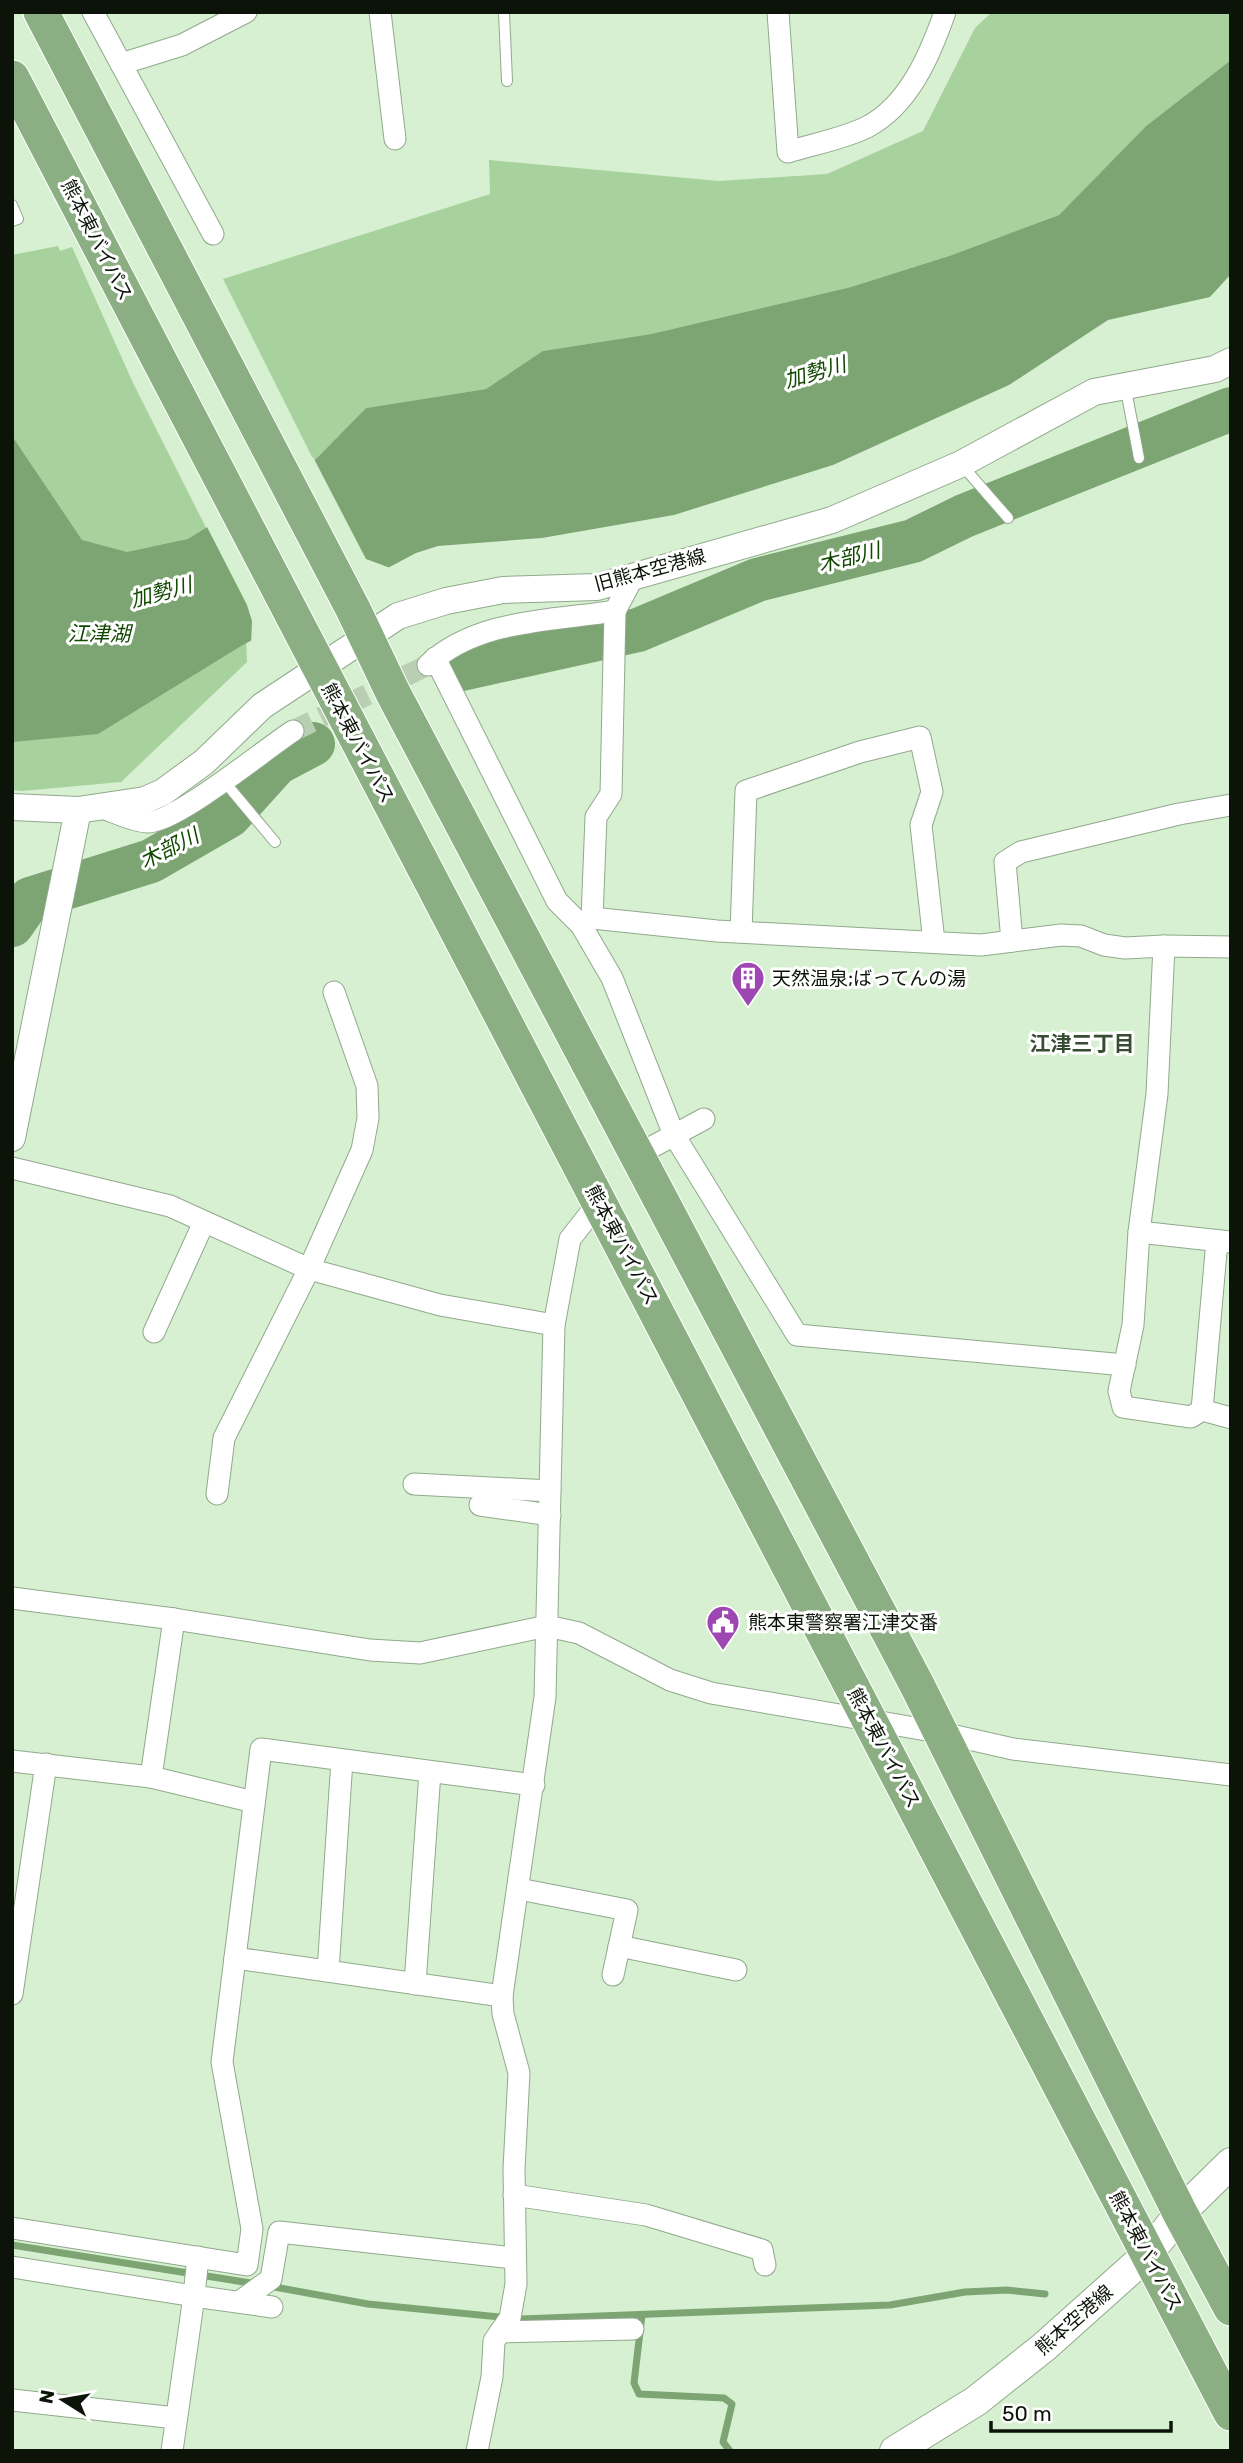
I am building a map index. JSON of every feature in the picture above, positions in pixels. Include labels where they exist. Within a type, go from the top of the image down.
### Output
[{"type":"highway","points":[[41,12],[636,1155],[911,1673],[938,1732],[1180,2213],[1231,2308]]},
{"type":"highway","name":"熊本東バイパス","points":[[12,78],[1231,2413]]},
{"type":"main road","name":"熊本空港線","points":[[895,2451],[976,2401],[1044,2347],[1148,2254],[1180,2213],[1231,2163]]},
{"type":"street","points":[[93,12],[213,234]]},
{"type":"street","points":[[121,64],[182,46],[246,12]]},
{"type":"street","points":[[380,12],[395,139]]},
{"type":"street","points":[[778,12],[789,152],[866,127],[896,106],[915,78],[946,12]]},
{"type":"street","name":"旧熊本空港線","points":[[12,807],[89,808],[145,800],[163,792],[204,762],[262,706],[320,670],[359,624],[398,616],[446,601],[503,590],[597,587],[632,579],[726,548],[832,520],[961,464],[1094,392],[1215,369],[1231,361]]},
{"type":"street","points":[[632,579],[615,611],[611,794],[596,817],[587,922],[674,1135],[797,1335],[1125,1365]]},
{"type":"street","points":[[615,611],[479,633],[431,662],[453,693],[557,901],[587,922],[981,945],[1081,936],[1104,945],[1125,948],[1231,947]]},
{"type":"street","points":[[12,1138],[56,919],[89,808],[147,822],[162,821],[228,786],[293,731]]},
{"type":"street","points":[[741,932],[746,791],[860,752],[920,737],[932,792],[920,825],[934,942]]},
{"type":"street","points":[[1012,941],[1005,862],[1021,852],[1179,814],[1231,805]]},
{"type":"street","points":[[1164,946],[1157,1094],[1139,1232],[1133,1325],[1119,1391],[1123,1407],[1191,1417],[1202,1410],[1231,1418]]},
{"type":"street","points":[[217,1494],[224,1438],[309,1269],[362,1150],[368,1118],[367,1086],[334,992]]},
{"type":"street","points":[[636,1155],[704,1119]]},
{"type":"street","points":[[12,1168],[170,1206],[309,1269],[440,1305],[554,1325]]},
{"type":"street","points":[[477,2451],[492,2377],[494,2341],[510,2318],[516,2284],[513,2258],[519,2073],[503,2014],[502,1996],[545,1697],[554,1325],[570,1238],[600,1202]]},
{"type":"street","points":[[154,1332],[204,1222]]},
{"type":"street","points":[[1139,1232],[1224,1241],[1202,1410]]},
{"type":"street","points":[[414,1484],[550,1491]]},
{"type":"street","points":[[480,1506],[550,1515]]},
{"type":"street","points":[[12,1598],[174,1619],[370,1650],[420,1653],[547,1626],[579,1633],[670,1680],[711,1693],[938,1732],[1013,1749],[1231,1775]]},
{"type":"street","points":[[151,1777],[174,1619]]},
{"type":"street","points":[[12,2228],[247,2265],[252,2229],[222,2062],[261,1749],[534,1785]]},
{"type":"street","points":[[328,1971],[342,1760]]},
{"type":"street","points":[[12,1761],[151,1777],[254,1802]]},
{"type":"street","points":[[12,1994],[46,1763]]},
{"type":"street","points":[[415,1983],[430,1772]]},
{"type":"street","points":[[519,1889],[627,1910],[613,1975]]},
{"type":"street","points":[[619,1946],[736,1970]]},
{"type":"street","points":[[235,1958],[502,1996]]},
{"type":"street","points":[[514,2195],[646,2216],[762,2250],[765,2266]]},
{"type":"street","points":[[239,2302],[271,2279],[279,2232],[513,2258]]},
{"type":"street","points":[[172,2451],[198,2258]]},
{"type":"street","points":[[12,2267],[271,2307]]},
{"type":"street","points":[[500,2332],[633,2329]]},
{"type":"street","points":[[12,2400],[176,2418]]},
{"type":"lane","points":[[504,12],[507,81]]},
{"type":"lane","points":[[12,205],[18,219],[12,221]]},
{"type":"lane","points":[[1125,386],[1139,458]]},
{"type":"lane","points":[[961,464],[1008,518]]},
{"type":"lane","points":[[228,786],[275,842]]},
{"type":"shaded area","points":[[992,12],[1231,12],[1231,60],[1146,126],[1059,215],[952,255],[851,287],[651,334],[544,351],[486,389],[366,408],[314,461],[223,279],[490,194],[489,160],[719,181],[827,174],[923,131],[975,28]]},
{"type":"shaded area","points":[[58,246],[60,251],[72,247],[134,385],[245,605],[247,662],[121,782],[22,791],[12,790],[12,255]]},
{"type":"water","points":[[1231,60],[1231,274],[1210,297],[1108,320],[1009,385],[833,465],[674,515],[542,538],[438,546],[416,553],[241,646],[98,734],[12,742],[12,436],[82,540],[127,552],[188,539],[314,461],[366,408],[486,389],[543,351],[651,334],[851,287],[952,255],[1059,215],[1146,126]]},
{"type":"pier","points":[[313,457],[366,559],[393,569],[251,645],[252,621],[247,605],[206,525]]},
{"type":"waterway","name":"木部川","points":[[457,670],[638,630],[757,580],[913,541],[964,516],[1231,409]]},
{"type":"waterway","name":"木部川","points":[[12,925],[30,899],[151,861],[229,816],[277,763],[313,744]]},
{"type":"waterway","points":[[12,2245],[257,2284]]},
{"type":"waterway","points":[[269,2286],[368,2304],[521,2319],[890,2305],[965,2292],[1007,2290],[1045,2294]]},
{"type":"waterway","points":[[642,2315],[634,2383],[639,2394],[724,2398],[732,2404],[723,2442],[730,2451]]},
{"type":"tunnel","points":[[293,731],[428,665]]},
{"type":"place","name":"天然温泉;ばってんの湯","points":[[748,1008]]},
{"type":"place","name":"熊本東警察署江津交番","points":[[723,1652]]},
{"type":"district","name":"江津三丁目","points":[[1082,1043]]},
{"type":"water label","name":"加勢川","points":[[815,372]]},
{"type":"water label","name":"加勢川","points":[[161,592]]},
{"type":"water label","name":"江津湖","points":[[99,633]]}]
